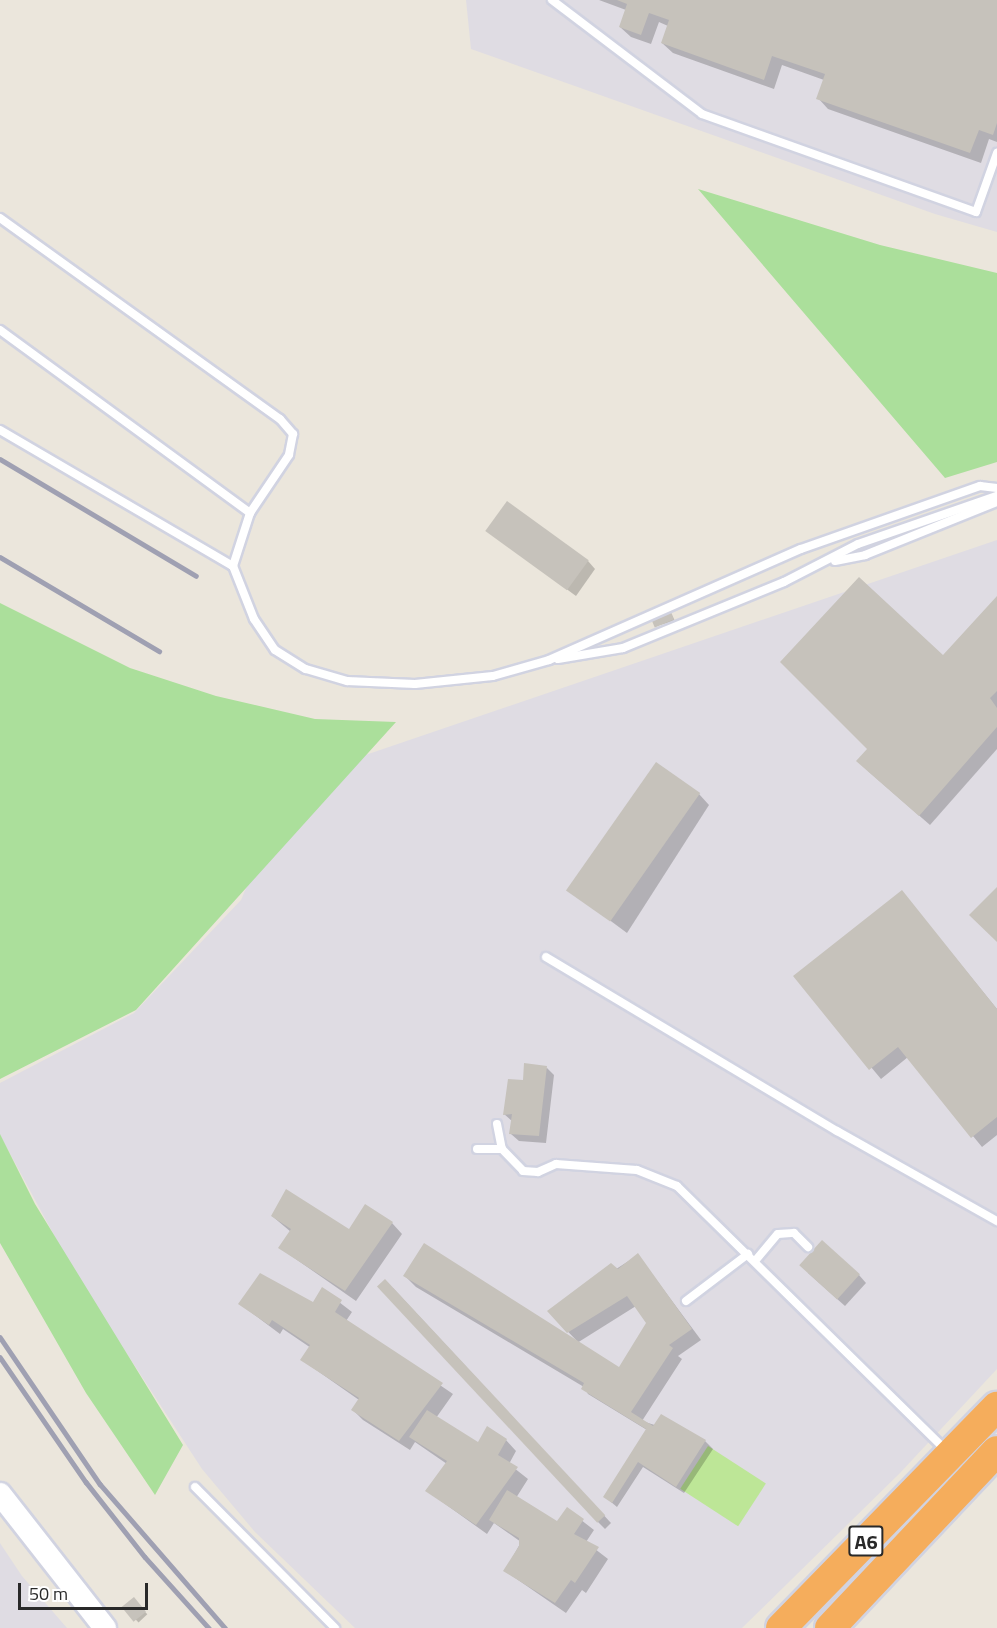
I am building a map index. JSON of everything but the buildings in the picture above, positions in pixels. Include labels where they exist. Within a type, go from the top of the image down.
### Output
[{"type":"highway","name":"A6","points":[[830,1628],[963,1463],[997,1407]]},
{"type":"highway","name":"A6","points":[[782,1628],[963,1463],[997,1451]]},
{"type":"main road","points":[[0,1494],[105,1628]]},
{"type":"lane","points":[[552,0],[702,114],[976,212],[997,153]]},
{"type":"lane","points":[[0,218],[280,419],[293,434],[289,455],[250,513],[233,566]]},
{"type":"lane","points":[[0,330],[250,513]]},
{"type":"lane","points":[[0,429],[233,566],[254,619],[275,650],[306,669],[347,681],[415,684],[493,676],[549,660],[623,648],[825,563],[858,544],[997,496]]},
{"type":"lane","points":[[549,660],[801,549],[980,486],[997,488]]},
{"type":"lane","points":[[825,563],[865,555],[997,502]]},
{"type":"lane","points":[[546,957],[837,1131],[997,1221]]},
{"type":"lane","points":[[497,1124],[502,1149],[523,1171],[538,1172],[556,1164],[637,1170],[677,1186],[963,1463]]},
{"type":"lane","points":[[477,1149],[502,1149]]},
{"type":"lane","points":[[755,1261],[778,1234],[794,1233],[808,1247]]},
{"type":"lane","points":[[686,1301],[748,1254]]},
{"type":"lane","points":[[195,1487],[335,1628]]},
{"type":"shaded area","points":[[466,0],[997,0],[997,232],[935,214],[471,49]]},
{"type":"shaded area","points":[[997,540],[997,1369],[900,1473],[742,1628],[355,1628],[255,1532],[202,1469],[75,1274],[0,1135],[0,1083],[134,1013],[241,900],[292,780]]},
{"type":"shaded area","points":[[0,1543],[22,1576],[67,1628],[0,1628]]},
{"type":"green space","points":[[698,189],[880,245],[997,273],[997,462],[945,478]]},
{"type":"green space","points":[[0,603],[130,668],[216,696],[315,719],[396,722],[136,1010],[0,1079]]},
{"type":"green space","points":[[0,1134],[35,1204],[183,1445],[155,1495],[86,1393],[0,1243]]},
{"type":"green space","points":[[708,1446],[766,1484],[738,1526],[680,1489]]},
{"type":"railway","points":[[0,459],[196,576]]},
{"type":"railway","points":[[0,557],[159,651]]},
{"type":"railway","points":[[0,1337],[100,1484],[225,1628]]},
{"type":"railway","points":[[0,1357],[86,1482],[145,1557],[209,1628]]}]
